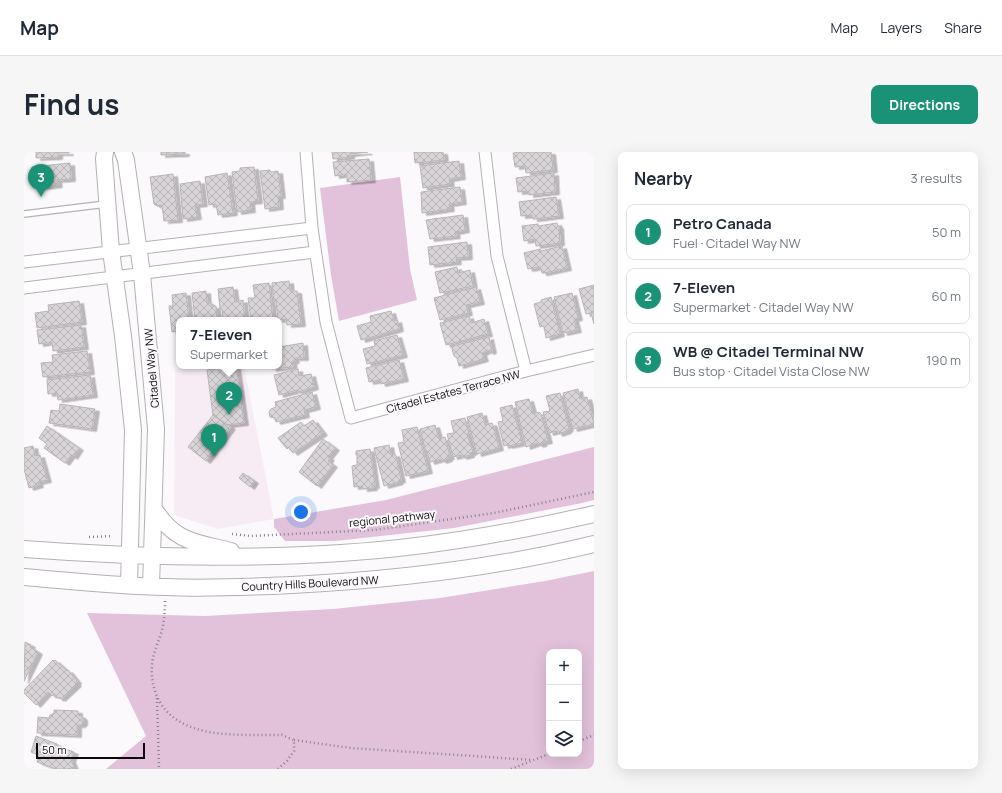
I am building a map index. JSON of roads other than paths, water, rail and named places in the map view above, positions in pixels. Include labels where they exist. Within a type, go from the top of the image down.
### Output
[{"type":"main road","points":[[105,152],[104,159],[111,251],[123,336],[133,430],[128,585]]},
{"type":"main road","name":"Citadel Way NW","points":[[123,152],[126,160],[139,248],[156,429],[152,586]]},
{"type":"main road","points":[[154,510],[166,525],[178,536],[198,543],[258,557]]},
{"type":"main road","points":[[24,549],[83,554],[153,557],[258,557],[342,553],[414,546],[488,536],[594,514]]},
{"type":"main road","name":"Country Hills Boulevard NW","points":[[24,577],[152,586],[252,587],[337,583],[400,577],[484,566],[594,544]]},
{"type":"street","name":"Citadel Estates Terrace NW","points":[[306,152],[312,228],[326,322],[351,418],[526,371],[498,256],[486,152]]},
{"type":"street","points":[[24,262],[312,228]]},
{"type":"street","points":[[24,288],[315,252]]},
{"type":"street","points":[[526,371],[594,355]]},
{"type":"lane","points":[[24,214],[107,204]]},
{"type":"place","name":"WB @ Citadel Terminal NW","points":[[41,197]]},
{"type":"place","name":"7-Eleven","points":[[229,415]]},
{"type":"place","name":"Petro Canada","points":[[214,457]]}]
